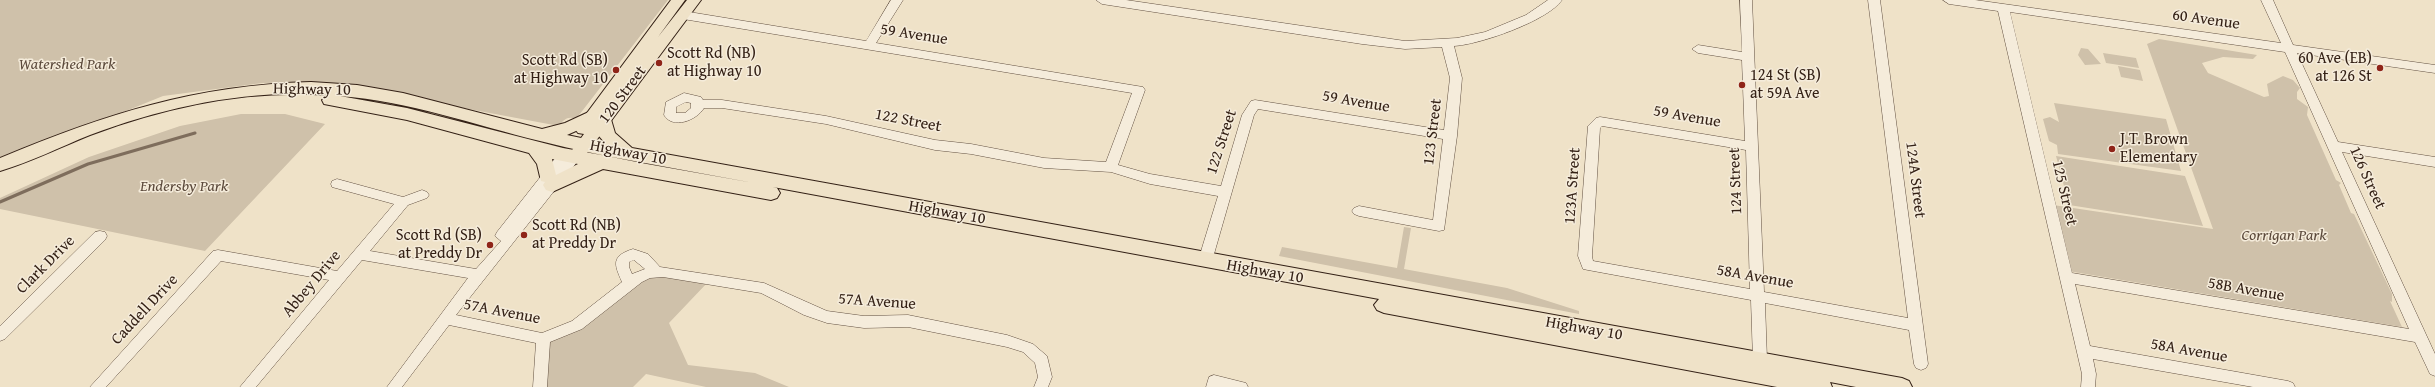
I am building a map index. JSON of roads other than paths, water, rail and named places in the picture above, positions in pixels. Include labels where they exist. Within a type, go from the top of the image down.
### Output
[{"type":"highway","name":"Highway 10","points":[[0,165],[63,139],[150,110],[202,98],[277,89],[326,88],[358,91],[402,99],[538,142]]},
{"type":"highway","name":"Highway 10","points":[[0,175],[108,132],[164,115],[233,102],[282,98],[326,100],[390,110],[574,150],[626,153],[1205,261],[1760,360],[1902,387]]},
{"type":"highway","points":[[602,163],[550,181],[546,163],[538,142],[598,118],[607,135],[626,153]]},
{"type":"highway","name":"Highway 10","points":[[574,150],[602,163],[844,205],[1822,387]]},
{"type":"highway","points":[[1553,338],[1569,334],[1740,365],[1760,360]]},
{"type":"main road","name":"120 Street","points":[[598,118],[678,0]]},
{"type":"main road","name":"120 Street","points":[[574,150],[598,118],[694,0]]},
{"type":"street","points":[[869,45],[897,0]]},
{"type":"street","points":[[1102,0],[1362,40],[1406,45],[1447,43],[1488,35],[1515,26],[1530,18],[1556,0]]},
{"type":"street","name":"124 Street","points":[[1746,0],[1756,296],[1760,360]]},
{"type":"street","name":"124A Street","points":[[1874,0],[1921,364]]},
{"type":"street","name":"60 Avenue","points":[[1949,0],[2435,69]]},
{"type":"street","name":"126 Street","points":[[2267,0],[2435,370]]},
{"type":"street","name":"125 Street","points":[[2002,8],[2089,374],[2088,387]]},
{"type":"street","name":"59 Avenue","points":[[683,15],[1140,90],[1111,166]]},
{"type":"street","name":"123 Street","points":[[1359,211],[1439,226],[1451,136],[1456,78],[1447,43]]},
{"type":"street","points":[[1698,49],[1748,58]]},
{"type":"street","name":"122 Street","points":[[699,104],[722,104],[826,120],[935,145],[971,149],[1044,163],[1111,166],[1150,179],[1225,192]]},
{"type":"street","name":"59 Avenue","points":[[1255,104],[1451,136]]},
{"type":"street","name":"122 Street","points":[[1205,261],[1248,115],[1255,104]]},
{"type":"street","name":"59 Avenue","points":[[1601,117],[1751,146]]},
{"type":"street","name":"123A Street","points":[[1583,258],[1594,126],[1601,117]]},
{"type":"street","points":[[2334,146],[2435,162]]},
{"type":"street","name":"120 Street","points":[[394,387],[488,263],[513,236],[550,181],[574,150]]},
{"type":"street","points":[[337,184],[403,202]]},
{"type":"street","name":"Abbey Drive","points":[[247,387],[403,202],[422,194]]},
{"type":"street","name":"Clark Drive","points":[[0,335],[100,236]]},
{"type":"street","points":[[360,254],[479,275]]},
{"type":"street","points":[[630,283],[622,266],[623,259],[633,254],[643,258],[656,272]]},
{"type":"street","name":"Caddell Drive","points":[[97,387],[218,255],[340,277]]},
{"type":"street","name":"58A Avenue","points":[[1583,258],[1756,296],[1916,325]]},
{"type":"street","name":"57A Avenue","points":[[446,319],[543,339],[577,325],[630,283],[648,273],[656,272],[764,288],[809,311],[827,317],[864,322],[908,321],[1007,341],[1028,348],[1042,360],[1045,377],[1041,387]]},
{"type":"street","name":"58B Avenue","points":[[2066,277],[2420,337]]},
{"type":"street","points":[[540,387],[543,339]]},
{"type":"street","name":"58A Avenue","points":[[2083,351],[2288,387]]},
{"type":"street","points":[[1214,384],[1241,387]]},
{"type":"waterway","points":[[0,202],[88,164],[195,133]]},
{"type":"place","name":"Scott Rd (NB) at Highway 10","points":[[659,63]]},
{"type":"place","name":"60 Ave (EB) at 126 St","points":[[2380,68]]},
{"type":"place","name":"Scott Rd (SB) at Highway 10","points":[[616,70]]},
{"type":"place","name":"124 St (SB) at 59A Ave","points":[[1742,85]]},
{"type":"place","name":"J.T. Brown Elementary","points":[[2112,149]]},
{"type":"place","name":"Scott Rd (NB) at Preddy Dr","points":[[524,235]]},
{"type":"place","name":"Scott Rd (SB) at Preddy Dr","points":[[490,245]]},
{"type":"park label","name":"Watershed Park","points":[[67,65]]},
{"type":"park label","name":"Endersby Park","points":[[184,187]]},
{"type":"park label","name":"Corrigan Park","points":[[2284,236]]}]
